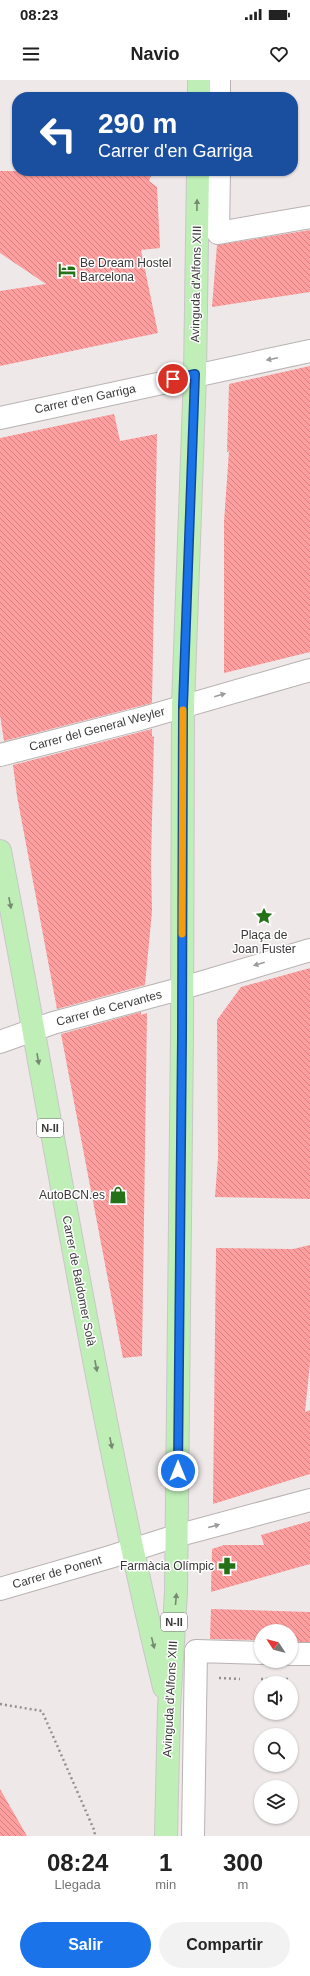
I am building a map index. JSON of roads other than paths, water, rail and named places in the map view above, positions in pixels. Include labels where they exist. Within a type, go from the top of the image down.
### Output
[{"type":"main road","points":[[199,80],[199,92]]},
{"type":"main road","name":"Avinguda d'Alfons XIII","points":[[166,1836],[169,1708],[176,1592],[168,1538],[178,1483],[183,988],[183,706],[195,374],[198,176]]},
{"type":"main road","name":"Carrer de Baldomer Solà","points":[[0,851],[52,1141],[132,1550],[169,1708]]},
{"type":"street","points":[[219,80],[219,92]]},
{"type":"street","points":[[219,176],[218,233],[310,217]]},
{"type":"street","name":"Carrer d'en Garriga","points":[[0,418],[195,374],[310,351]]},
{"type":"street","name":"Carrer del General Weyler","points":[[0,755],[140,719],[310,670]]},
{"type":"street","name":"Carrer de Cervantes","points":[[0,1042],[68,1019],[183,988],[310,950]]},
{"type":"street","name":"Carrer de Ponent","points":[[0,1589],[168,1538],[310,1500]]},
{"type":"street","points":[[125,1512],[134,1524],[144,1533],[168,1538]]},
{"type":"street","points":[[193,1836],[196,1651],[254,1653]]},
{"type":"street","points":[[298,1654],[310,1654]]},
{"type":"place","name":"Be Dream Hostel Barcelona","points":[[67,270]]},
{"type":"place","name":"Plaça de Joan Fuster","points":[[264,916]]},
{"type":"place","name":"AutoBCN.es","points":[[118,1195]]},
{"type":"place","name":"Farmàcia Olímpic","points":[[227,1566]]}]
